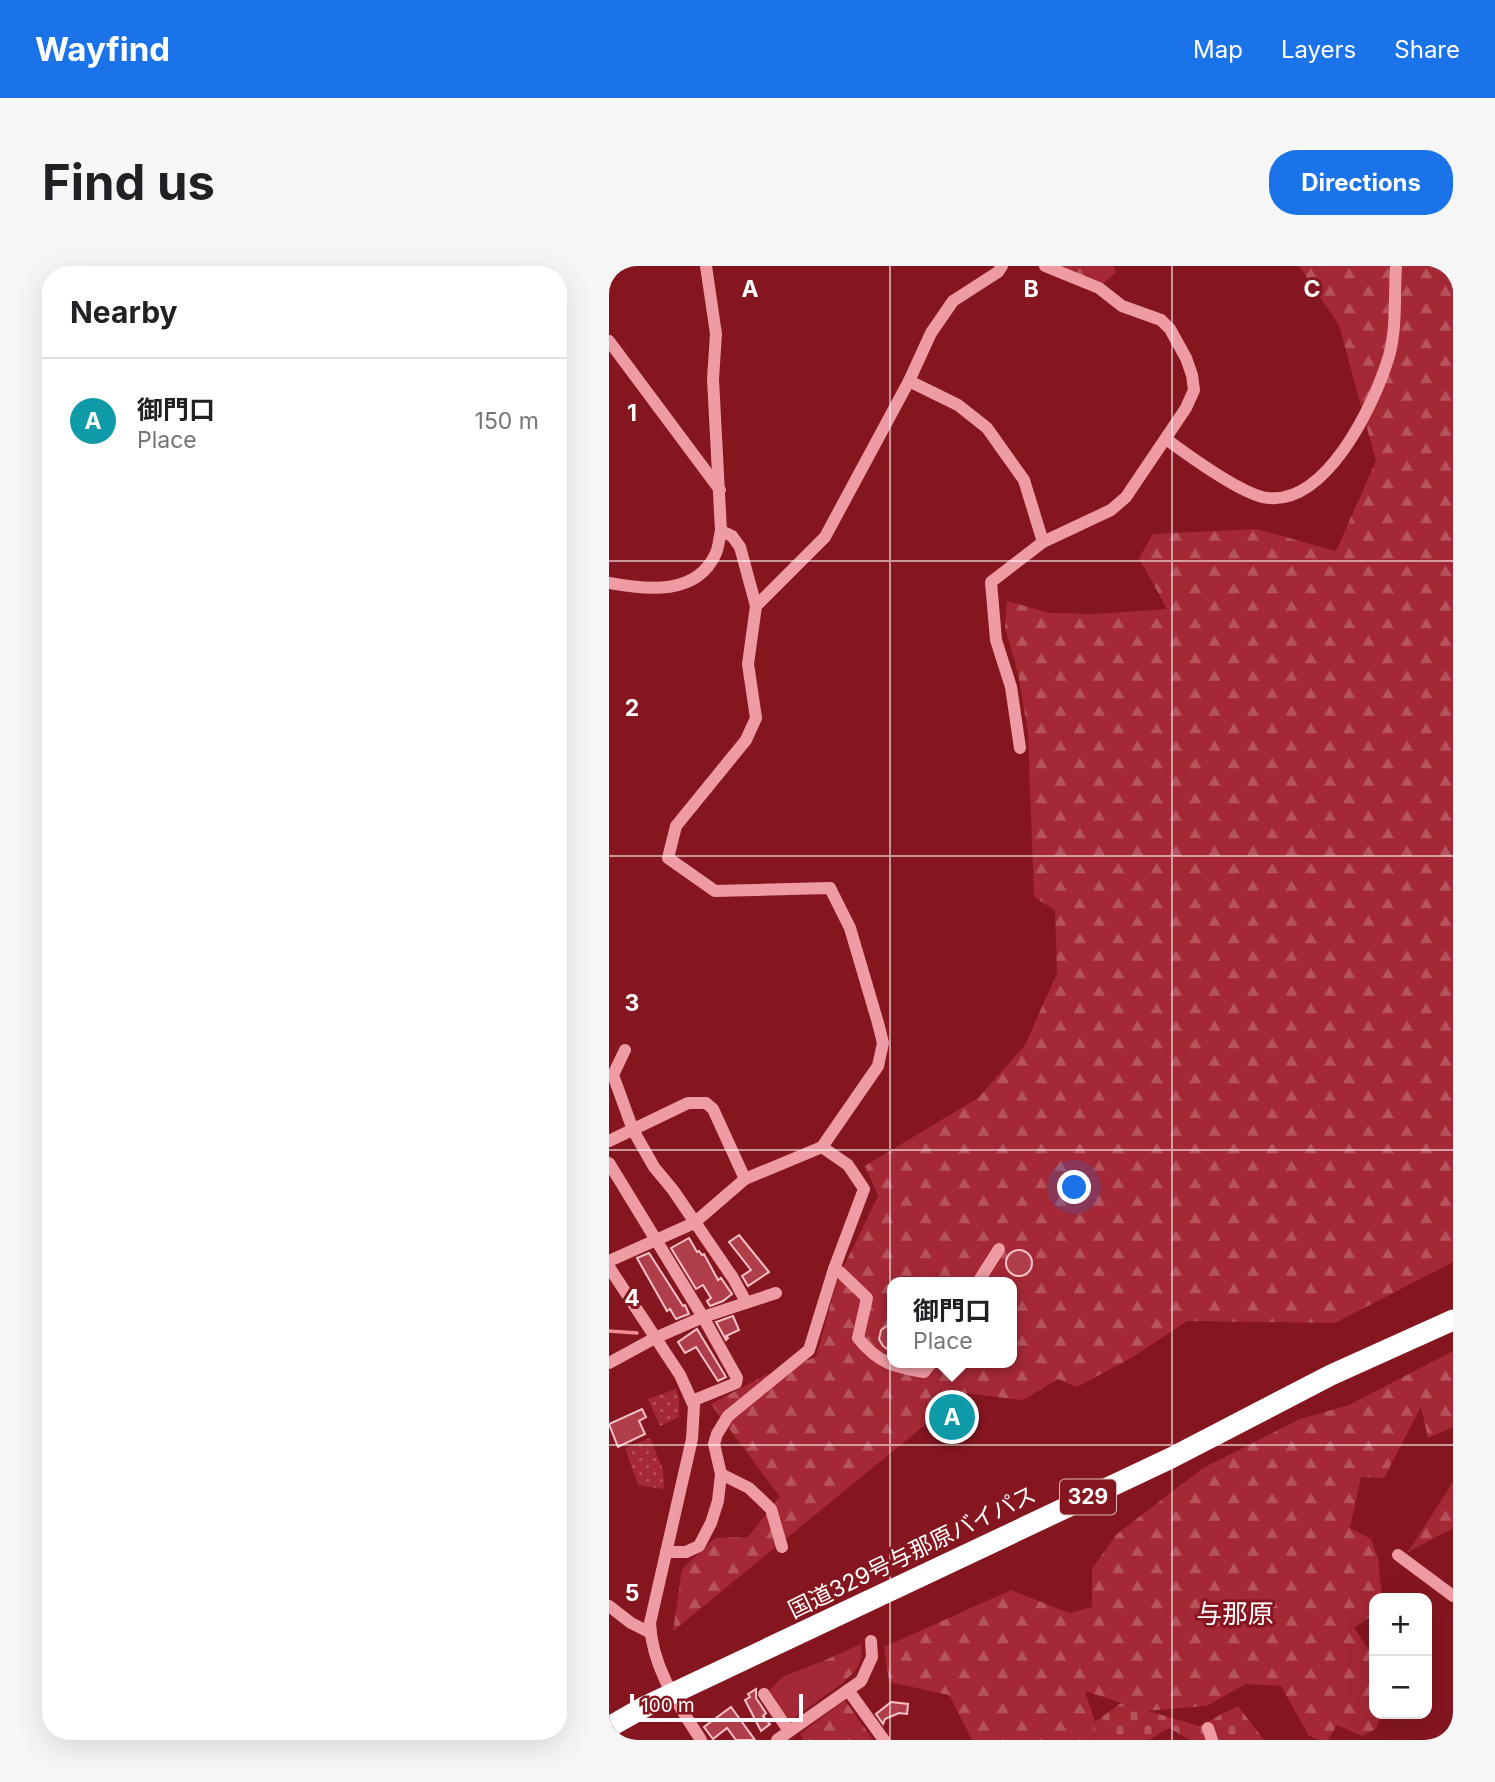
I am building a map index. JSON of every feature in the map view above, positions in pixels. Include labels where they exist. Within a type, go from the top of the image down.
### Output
[{"type":"highway","name":"国道329号与那原バイパス","points":[[613,1723],[1171,1458],[1332,1375],[1450,1321]]},
{"type":"street","points":[[609,583],[661,589],[684,584],[699,575],[716,553],[721,531],[713,379],[716,334],[706,266]]},
{"type":"street","points":[[756,606],[825,537],[909,381],[931,333],[953,301],[998,272],[1002,266]]},
{"type":"street","points":[[1020,748],[1011,687],[996,640],[991,582],[1043,542],[1111,510],[1126,497],[1186,408],[1194,390],[1186,358],[1170,329],[1161,320],[1122,306],[1099,288],[1045,266]]},
{"type":"street","points":[[1166,439],[1250,492],[1264,497],[1291,494],[1318,477],[1343,453],[1375,393],[1389,355],[1396,266]]},
{"type":"street","points":[[609,341],[720,490]]},
{"type":"street","points":[[909,381],[958,405],[986,428],[1024,480],[1043,542]]},
{"type":"street","points":[[609,1261],[694,1223],[745,1179],[822,1147],[877,1066],[883,1043],[850,928],[830,888],[715,891],[668,858],[675,826],[746,740],[756,718],[748,664],[756,606],[740,547],[732,536],[721,531]]},
{"type":"street","points":[[625,1050],[613,1075],[633,1130],[654,1167],[673,1189],[733,1278],[746,1302]]},
{"type":"street","points":[[609,1141],[688,1103],[706,1103],[713,1109],[745,1179]]},
{"type":"street","points":[[666,1552],[686,1552],[699,1545],[711,1524],[718,1501],[721,1475],[714,1444],[728,1416],[809,1350],[834,1269],[864,1189],[848,1165],[822,1147]]},
{"type":"street","points":[[609,1163],[737,1378],[736,1383],[692,1401]]},
{"type":"street","points":[[981,1277],[999,1249]]},
{"type":"street","points":[[609,1267],[680,1375],[692,1401],[695,1419],[692,1438],[652,1615],[651,1633],[655,1656],[673,1695],[701,1740]]},
{"type":"street","points":[[834,1269],[867,1298],[858,1338],[869,1351],[887,1363]]},
{"type":"street","points":[[609,1363],[655,1338],[703,1317],[776,1293]]},
{"type":"street","points":[[903,1368],[924,1372],[927,1368]]},
{"type":"street","points":[[721,1475],[749,1488],[771,1509],[782,1547]]},
{"type":"street","points":[[1398,1555],[1453,1596]]},
{"type":"street","points":[[609,1606],[631,1623],[651,1633]]},
{"type":"street","points":[[777,1740],[861,1681],[871,1657],[871,1641]]},
{"type":"street","points":[[848,1690],[884,1740]]},
{"type":"street","points":[[764,1694],[789,1731]]},
{"type":"path","points":[[943,1422],[954,1408],[967,1400]]},
{"type":"green space","points":[[1060,266],[1114,266],[1116,272],[1103,284]]},
{"type":"green space","points":[[1299,266],[1453,266],[1453,1262],[1335,1323],[1187,1321],[1133,1357],[1077,1387],[1058,1379],[1023,1400],[964,1393],[673,1631],[682,1569],[715,1538],[748,1537],[780,1497],[711,1404],[764,1376],[816,1357],[838,1278],[878,1196],[865,1166],[978,1098],[1025,1045],[1057,973],[1055,910],[1034,897],[1028,733],[1018,673],[1005,628],[1007,601],[1050,613],[1095,614],[1167,609],[1139,558],[1153,534],[1256,529],[1336,551],[1376,461],[1339,325]]},
{"type":"green space","points":[[1453,1351],[1453,1427],[1428,1438],[1421,1407],[1384,1478],[1361,1477],[1350,1528],[1371,1539],[1378,1558],[1382,1593],[1369,1593],[1369,1618],[1354,1628],[1369,1650],[1369,1719],[1379,1719],[1376,1729],[1362,1736],[1337,1725],[1328,1740],[1319,1740],[1309,1736],[1281,1686],[1246,1684],[1206,1706],[1146,1711],[1085,1691],[1095,1722],[1096,1740],[972,1740],[949,1695],[889,1682],[884,1647],[1011,1590],[1069,1613],[1092,1607],[1092,1569],[1117,1534],[1203,1468],[1300,1419],[1349,1405]]},
{"type":"green space","points":[[676,1389],[679,1417],[660,1426],[648,1399]]},
{"type":"green space","points":[[650,1438],[663,1470],[664,1489],[638,1485],[625,1448]]},
{"type":"green space","points":[[1453,1482],[1453,1528],[1408,1552]]},
{"type":"green space","points":[[861,1644],[860,1663],[840,1685],[823,1661]]},
{"type":"green space","points":[[823,1661],[840,1685],[790,1721],[769,1691],[782,1677]]},
{"type":"green space","points":[[845,1700],[873,1740],[803,1740],[800,1734]]},
{"type":"green space","points":[[1121,1703],[1199,1726],[1238,1706],[1264,1740],[1190,1740],[1169,1728],[1149,1740],[1096,1740],[1095,1722]]},
{"type":"building","points":[[739,1235],[769,1272],[748,1286],[742,1276],[751,1270],[729,1242]]},
{"type":"building","points":[[689,1238],[697,1252],[704,1254],[718,1280],[721,1278],[732,1294],[723,1301],[710,1306],[707,1301],[711,1298],[703,1285],[696,1289],[671,1248]]},
{"type":"building","points":[[1019,1250],[1028,1254],[1032,1263],[1028,1272],[1019,1276],[1010,1272],[1006,1263],[1010,1254]]},
{"type":"building","points":[[649,1253],[689,1314],[676,1319],[670,1309],[667,1311],[637,1258]]},
{"type":"building","points":[[733,1316],[739,1330],[726,1336],[726,1340],[716,1322]]},
{"type":"building","points":[[887,1326],[887,1349],[879,1339],[881,1330]]},
{"type":"building","points":[[697,1329],[726,1377],[718,1381],[696,1347],[685,1353],[678,1342]]},
{"type":"building","points":[[642,1409],[646,1417],[639,1421],[645,1434],[618,1447],[609,1424]]},
{"type":"building","points":[[756,1689],[756,1698],[766,1713],[763,1716],[770,1724],[761,1731],[745,1700],[750,1697],[748,1694]]},
{"type":"building","points":[[891,1702],[908,1704],[907,1714],[899,1713],[885,1719],[883,1724],[876,1714]]},
{"type":"building","points":[[731,1707],[755,1740],[736,1740],[727,1728],[713,1739],[704,1727]]},
{"type":"waterway","points":[[609,1331],[637,1333]]},
{"type":"place","name":"御門口","points":[[952,1417]]},
{"type":"district","name":"与那原","points":[[1235,1614]]}]
